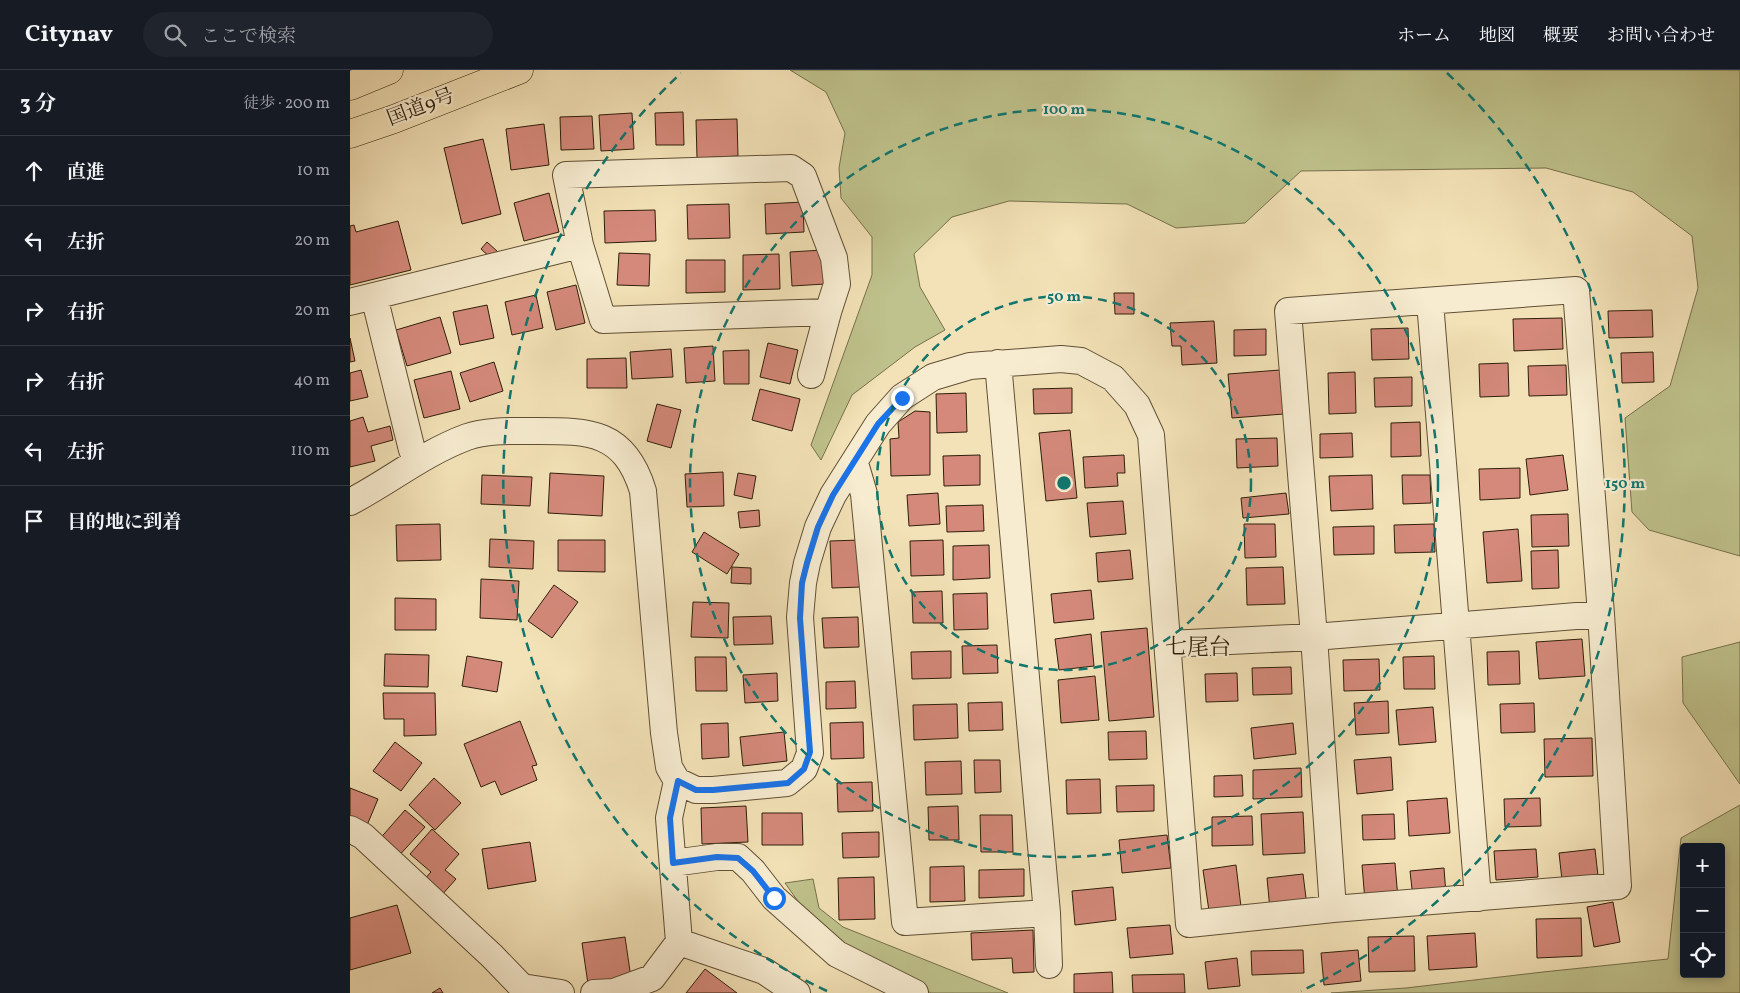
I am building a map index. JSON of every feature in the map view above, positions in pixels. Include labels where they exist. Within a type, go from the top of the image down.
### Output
[{"type":"highway","points":[[350,86],[389,70]]},
{"type":"highway","name":"国道9号","points":[[350,134],[519,70]]},
{"type":"street","points":[[811,376],[837,284],[834,258],[803,176],[791,168],[566,175],[580,245],[603,320],[828,312]]},
{"type":"street","points":[[420,459],[412,450],[362,299],[580,245]]},
{"type":"street","points":[[350,502],[420,459],[470,436],[505,431],[579,431],[599,436],[615,445],[629,459],[644,491],[664,733],[669,767],[678,781],[696,790],[788,783],[804,769],[810,752],[800,618],[802,583],[818,527],[833,495],[878,424],[902,398],[933,377],[970,366],[1061,360],[1081,361],[1113,378],[1137,405],[1150,436],[1189,924],[1333,909],[1618,886],[1601,614],[1576,290],[1288,311],[1333,909]]},
{"type":"street","points":[[1430,302],[1478,898]]},
{"type":"street","points":[[998,364],[1047,913],[1049,965]]},
{"type":"street","points":[[855,463],[864,494],[905,922],[1047,913]]},
{"type":"street","points":[[1168,644],[1314,637],[1601,614]]},
{"type":"street","points":[[594,993],[614,992],[652,978],[679,942],[670,818],[678,781]]},
{"type":"street","points":[[350,830],[363,836],[492,956],[523,990],[561,993]]},
{"type":"street","points":[[673,863],[717,857],[738,858],[753,871],[774,898],[837,954],[915,993]]},
{"type":"street","points":[[679,942],[764,972],[797,993]]},
{"type":"green space","points":[[790,70],[1740,70],[1740,556],[1649,530],[1632,512],[1625,418],[1670,386],[1698,288],[1692,236],[1633,192],[1546,168],[1301,171],[1245,223],[1176,228],[1127,204],[1009,201],[952,217],[914,254],[920,287],[945,330],[915,347],[852,395],[821,460],[811,445],[872,275],[872,237],[841,198],[839,168],[845,133],[826,92]]},
{"type":"green space","points":[[1740,642],[1740,784],[1683,703],[1682,657]]},
{"type":"green space","points":[[1740,805],[1740,993],[1331,993],[1406,988],[1668,959],[1680,847],[1680,978],[1725,978],[1725,843],[1680,843],[1681,838]]},
{"type":"green space","points":[[813,879],[819,908],[843,927],[1008,993],[931,993],[840,942],[802,907],[785,883]]},
{"type":"building","points":[[683,112],[684,145],[656,145],[655,113]]},
{"type":"building","points":[[632,113],[634,149],[601,151],[599,115]]},
{"type":"building","points":[[592,116],[594,149],[561,150],[560,117]]},
{"type":"building","points":[[737,119],[738,156],[697,158],[696,120]]},
{"type":"building","points":[[544,124],[549,165],[511,170],[506,129]]},
{"type":"building","points":[[483,139],[501,214],[462,224],[444,148]]},
{"type":"building","points":[[549,193],[559,232],[524,241],[514,203]]},
{"type":"building","points":[[803,202],[804,232],[766,234],[765,204]]},
{"type":"building","points":[[729,204],[730,238],[688,239],[687,205]]},
{"type":"building","points":[[655,210],[656,241],[605,243],[604,211]]},
{"type":"building","points":[[398,221],[411,270],[350,285],[350,226],[354,225],[356,232]]},
{"type":"building","points":[[487,242],[498,252],[492,259],[481,249]]},
{"type":"building","points":[[823,250],[825,284],[792,286],[790,252]]},
{"type":"building","points":[[619,253],[650,254],[649,286],[617,285]]},
{"type":"building","points":[[779,254],[780,289],[743,290],[743,255]]},
{"type":"building","points":[[686,260],[725,260],[725,292],[686,293]]},
{"type":"building","points":[[576,285],[585,323],[556,330],[547,292]]},
{"type":"building","points":[[1114,293],[1134,293],[1134,314],[1115,314]]},
{"type":"building","points":[[536,295],[543,328],[512,335],[505,302]]},
{"type":"building","points":[[487,305],[494,338],[460,345],[453,312]]},
{"type":"building","points":[[1652,310],[1653,337],[1609,338],[1608,311]]},
{"type":"building","points":[[440,317],[451,353],[407,366],[396,330]]},
{"type":"building","points":[[1562,318],[1563,349],[1514,351],[1513,319]]},
{"type":"building","points":[[1214,321],[1217,363],[1182,365],[1181,346],[1172,346],[1170,323]]},
{"type":"building","points":[[1408,328],[1409,359],[1372,360],[1371,329]]},
{"type":"building","points":[[1266,329],[1266,355],[1234,356],[1234,330]]},
{"type":"building","points":[[350,338],[355,361],[350,362]]},
{"type":"building","points":[[768,343],[798,350],[790,384],[760,377]]},
{"type":"building","points":[[713,346],[715,381],[686,383],[684,348]]},
{"type":"building","points":[[671,349],[673,377],[632,379],[630,352]]},
{"type":"building","points":[[749,350],[749,384],[724,384],[723,351]]},
{"type":"building","points":[[1653,352],[1654,382],[1622,383],[1621,353]]},
{"type":"building","points":[[626,358],[627,388],[587,388],[587,359]]},
{"type":"building","points":[[494,362],[503,391],[470,402],[460,373]]},
{"type":"building","points":[[1508,363],[1509,396],[1480,397],[1479,364]]},
{"type":"building","points":[[1566,365],[1567,395],[1529,396],[1528,366]]},
{"type":"building","points":[[361,370],[368,397],[350,401],[350,373]]},
{"type":"building","points":[[1280,370],[1284,414],[1232,418],[1228,374]]},
{"type":"building","points":[[451,371],[460,409],[424,418],[414,380]]},
{"type":"building","points":[[1355,372],[1356,413],[1329,414],[1328,373]]},
{"type":"building","points":[[1412,377],[1412,406],[1375,407],[1374,378]]},
{"type":"building","points":[[1072,388],[1072,413],[1034,414],[1033,389]]},
{"type":"building","points":[[760,389],[800,399],[792,431],[752,420]]},
{"type":"building","points":[[966,393],[967,432],[937,433],[936,394]]},
{"type":"building","points":[[657,404],[681,410],[671,448],[647,441]]},
{"type":"building","points":[[915,411],[930,412],[930,475],[891,476],[890,439],[899,438],[898,422]]},
{"type":"building","points":[[363,417],[368,432],[390,426],[393,440],[371,446],[375,461],[350,467],[350,421]]},
{"type":"building","points":[[1420,422],[1421,456],[1391,457],[1391,423]]},
{"type":"building","points":[[1070,430],[1077,498],[1046,501],[1039,433]]},
{"type":"building","points":[[1352,433],[1353,457],[1320,458],[1320,434]]},
{"type":"building","points":[[1277,438],[1278,466],[1237,468],[1236,439]]},
{"type":"building","points":[[980,455],[980,485],[944,486],[943,456]]},
{"type":"building","points":[[1124,455],[1125,473],[1117,473],[1118,486],[1085,488],[1083,457]]},
{"type":"building","points":[[1563,455],[1568,490],[1530,495],[1526,459]]},
{"type":"building","points":[[1520,468],[1520,498],[1480,500],[1479,469]]},
{"type":"building","points":[[723,472],[724,506],[687,507],[685,474]]},
{"type":"building","points":[[550,473],[604,476],[602,516],[548,513]]},
{"type":"building","points":[[738,473],[756,476],[752,499],[734,495]]},
{"type":"building","points":[[482,475],[532,477],[530,506],[481,504]]},
{"type":"building","points":[[1372,475],[1373,509],[1331,511],[1329,476]]},
{"type":"building","points":[[1402,475],[1430,475],[1431,503],[1403,504]]},
{"type":"building","points":[[938,493],[940,524],[909,526],[907,495]]},
{"type":"building","points":[[1286,493],[1289,514],[1243,518],[1241,498]]},
{"type":"building","points":[[1123,501],[1126,534],[1090,537],[1087,503]]},
{"type":"building","points":[[983,505],[984,531],[947,532],[946,506]]},
{"type":"building","points":[[759,510],[760,526],[740,528],[738,512]]},
{"type":"building","points":[[1568,514],[1569,546],[1532,547],[1531,515]]},
{"type":"building","points":[[440,524],[441,560],[397,561],[396,525]]},
{"type":"building","points":[[1244,524],[1275,524],[1276,557],[1245,558]]},
{"type":"building","points":[[1434,524],[1435,552],[1395,553],[1394,525]]},
{"type":"building","points":[[1374,526],[1374,554],[1334,555],[1333,527]]},
{"type":"building","points":[[1518,529],[1522,581],[1487,583],[1483,532]]},
{"type":"building","points":[[704,532],[739,554],[727,574],[692,552]]},
{"type":"building","points":[[490,539],[534,541],[533,569],[489,567]]},
{"type":"building","points":[[558,540],[605,540],[605,572],[558,571]]},
{"type":"building","points":[[860,540],[862,587],[832,588],[830,541]]},
{"type":"building","points":[[943,540],[944,575],[911,576],[910,541]]},
{"type":"building","points":[[989,545],[990,578],[953,580],[953,546]]},
{"type":"building","points":[[1130,550],[1133,579],[1098,582],[1096,553]]},
{"type":"building","points":[[1558,550],[1559,588],[1532,589],[1531,551]]},
{"type":"building","points":[[732,567],[751,568],[751,584],[731,583]]},
{"type":"building","points":[[1283,567],[1285,604],[1247,605],[1246,568]]},
{"type":"building","points":[[481,579],[519,581],[517,620],[480,618]]},
{"type":"building","points":[[554,585],[578,602],[552,638],[528,621]]},
{"type":"building","points":[[1091,590],[1094,619],[1054,623],[1051,594]]},
{"type":"building","points":[[942,591],[943,623],[913,623],[912,592]]},
{"type":"building","points":[[987,593],[988,629],[954,630],[953,594]]},
{"type":"building","points":[[395,598],[436,599],[436,630],[395,630]]},
{"type":"building","points":[[693,602],[729,603],[728,638],[691,637]]},
{"type":"building","points":[[771,616],[773,644],[734,645],[733,617]]},
{"type":"building","points":[[858,617],[859,647],[824,648],[822,618]]},
{"type":"building","points":[[1147,628],[1154,717],[1109,721],[1101,632]]},
{"type":"building","points":[[1091,634],[1094,666],[1059,670],[1055,639]]},
{"type":"building","points":[[1582,639],[1585,676],[1539,679],[1536,642]]},
{"type":"building","points":[[997,645],[998,673],[963,674],[962,646]]},
{"type":"building","points":[[951,651],[951,678],[912,679],[911,652]]},
{"type":"building","points":[[1519,651],[1520,684],[1488,685],[1487,652]]},
{"type":"building","points":[[385,654],[429,655],[428,687],[384,686]]},
{"type":"building","points":[[467,656],[502,662],[497,692],[462,686]]},
{"type":"building","points":[[1434,656],[1435,689],[1404,689],[1403,657]]},
{"type":"building","points":[[695,657],[726,657],[727,691],[696,691]]},
{"type":"building","points":[[1379,659],[1380,690],[1344,691],[1343,660]]},
{"type":"building","points":[[1291,667],[1292,694],[1253,695],[1252,668]]},
{"type":"building","points":[[777,673],[778,701],[745,703],[743,675]]},
{"type":"building","points":[[1237,673],[1238,701],[1206,702],[1205,674]]},
{"type":"building","points":[[1095,676],[1099,720],[1061,723],[1058,680]]},
{"type":"building","points":[[855,681],[856,708],[826,709],[826,682]]},
{"type":"building","points":[[383,693],[435,693],[436,735],[404,736],[404,719],[384,719]]},
{"type":"building","points":[[1388,701],[1389,733],[1356,735],[1354,703]]},
{"type":"building","points":[[1002,702],[1003,730],[969,731],[968,703]]},
{"type":"building","points":[[1534,703],[1535,732],[1501,733],[1500,704]]},
{"type":"building","points":[[957,704],[958,738],[914,740],[913,705]]},
{"type":"building","points":[[1433,707],[1436,742],[1399,745],[1396,710]]},
{"type":"building","points":[[520,721],[537,765],[532,766],[537,780],[501,795],[495,781],[481,787],[464,744]]},
{"type":"building","points":[[863,722],[864,758],[831,759],[830,723]]},
{"type":"building","points":[[728,723],[729,757],[702,759],[701,724]]},
{"type":"building","points":[[1293,723],[1296,754],[1254,759],[1251,728]]},
{"type":"building","points":[[1146,731],[1147,759],[1109,760],[1108,732]]},
{"type":"building","points":[[784,732],[787,761],[743,766],[740,737]]},
{"type":"building","points":[[1592,738],[1593,776],[1545,777],[1544,739]]},
{"type":"building","points":[[395,742],[422,763],[401,791],[373,771]]},
{"type":"building","points":[[1391,757],[1393,790],[1357,794],[1354,760]]},
{"type":"building","points":[[974,760],[1000,760],[1001,792],[975,793]]},
{"type":"building","points":[[961,761],[962,794],[926,795],[925,762]]},
{"type":"building","points":[[1301,768],[1302,797],[1253,799],[1253,770]]},
{"type":"building","points":[[1242,775],[1243,796],[1214,797],[1214,776]]},
{"type":"building","points":[[434,778],[461,803],[435,830],[409,805]]},
{"type":"building","points":[[1100,779],[1101,813],[1067,814],[1066,780]]},
{"type":"building","points":[[872,782],[873,811],[838,812],[837,783]]},
{"type":"building","points":[[1154,785],[1154,811],[1117,812],[1116,786]]},
{"type":"building","points":[[350,788],[378,799],[365,830],[350,824]]},
{"type":"building","points":[[1447,798],[1450,833],[1409,836],[1407,801]]},
{"type":"building","points":[[1540,798],[1541,826],[1505,827],[1504,799]]},
{"type":"building","points":[[746,806],[748,842],[702,844],[701,808]]},
{"type":"building","points":[[958,806],[959,840],[929,840],[928,807]]},
{"type":"building","points":[[405,810],[425,827],[396,859],[377,842]]},
{"type":"building","points":[[1303,812],[1305,853],[1263,855],[1261,814]]},
{"type":"building","points":[[762,813],[802,813],[803,845],[762,845]]},
{"type":"building","points":[[1394,814],[1395,839],[1363,840],[1362,815]]},
{"type":"building","points":[[980,815],[1012,815],[1013,852],[981,852]]},
{"type":"building","points":[[1252,816],[1253,845],[1212,846],[1212,817]]},
{"type":"building","points":[[432,829],[459,854],[445,870],[456,879],[440,897],[422,882],[431,872],[410,854]]},
{"type":"building","points":[[879,832],[879,857],[843,858],[842,833]]},
{"type":"building","points":[[1167,835],[1171,868],[1122,873],[1119,840]]},
{"type":"building","points":[[530,842],[536,881],[488,889],[482,849]]},
{"type":"building","points":[[1536,849],[1538,877],[1496,880],[1494,851]]},
{"type":"building","points":[[1595,849],[1598,876],[1562,880],[1559,853]]},
{"type":"building","points":[[1395,863],[1398,899],[1365,901],[1362,865]]},
{"type":"building","points":[[1236,865],[1241,907],[1209,911],[1203,870]]},
{"type":"building","points":[[964,866],[965,901],[930,902],[930,867]]},
{"type":"building","points":[[1444,868],[1446,895],[1413,898],[1410,871]]},
{"type":"building","points":[[1024,869],[1024,896],[979,898],[979,870]]},
{"type":"building","points":[[1303,874],[1307,906],[1270,910],[1267,878]]},
{"type":"building","points":[[874,877],[875,919],[839,920],[838,878]]},
{"type":"building","points":[[1113,887],[1116,920],[1075,925],[1072,891]]},
{"type":"building","points":[[1613,902],[1620,942],[1594,947],[1587,907]]},
{"type":"building","points":[[397,905],[411,953],[350,970],[350,918]]},
{"type":"building","points":[[1581,918],[1582,956],[1537,958],[1536,919]]},
{"type":"building","points":[[1170,925],[1173,954],[1130,958],[1127,928]]},
{"type":"building","points":[[1033,930],[1034,972],[1013,973],[1012,958],[972,960],[971,933]]},
{"type":"building","points":[[1475,933],[1477,967],[1429,970],[1427,936]]},
{"type":"building","points":[[1414,936],[1415,971],[1369,972],[1368,937]]},
{"type":"building","points":[[625,937],[631,978],[588,984],[582,943]]},
{"type":"building","points":[[1303,950],[1304,973],[1252,975],[1251,951]]},
{"type":"building","points":[[1358,950],[1361,981],[1324,985],[1321,953]]},
{"type":"building","points":[[1237,958],[1240,986],[1208,989],[1205,962]]},
{"type":"building","points":[[705,969],[737,993],[686,993]]},
{"type":"building","points":[[1112,972],[1113,993],[1074,993],[1074,974]]},
{"type":"building","points":[[1184,974],[1185,993],[1133,993],[1132,975]]},
{"type":"building","points":[[440,988],[443,993],[432,993]]},
{"type":"district","name":"七尾台","points":[[1198,648]]},
{"type":"route","points":[[774,898],[753,871],[738,858],[717,857],[673,863],[670,818],[678,781],[696,790],[788,783],[804,769],[810,752],[800,618],[802,583],[807,563],[818,527],[833,495],[878,424],[902,398]]}]
